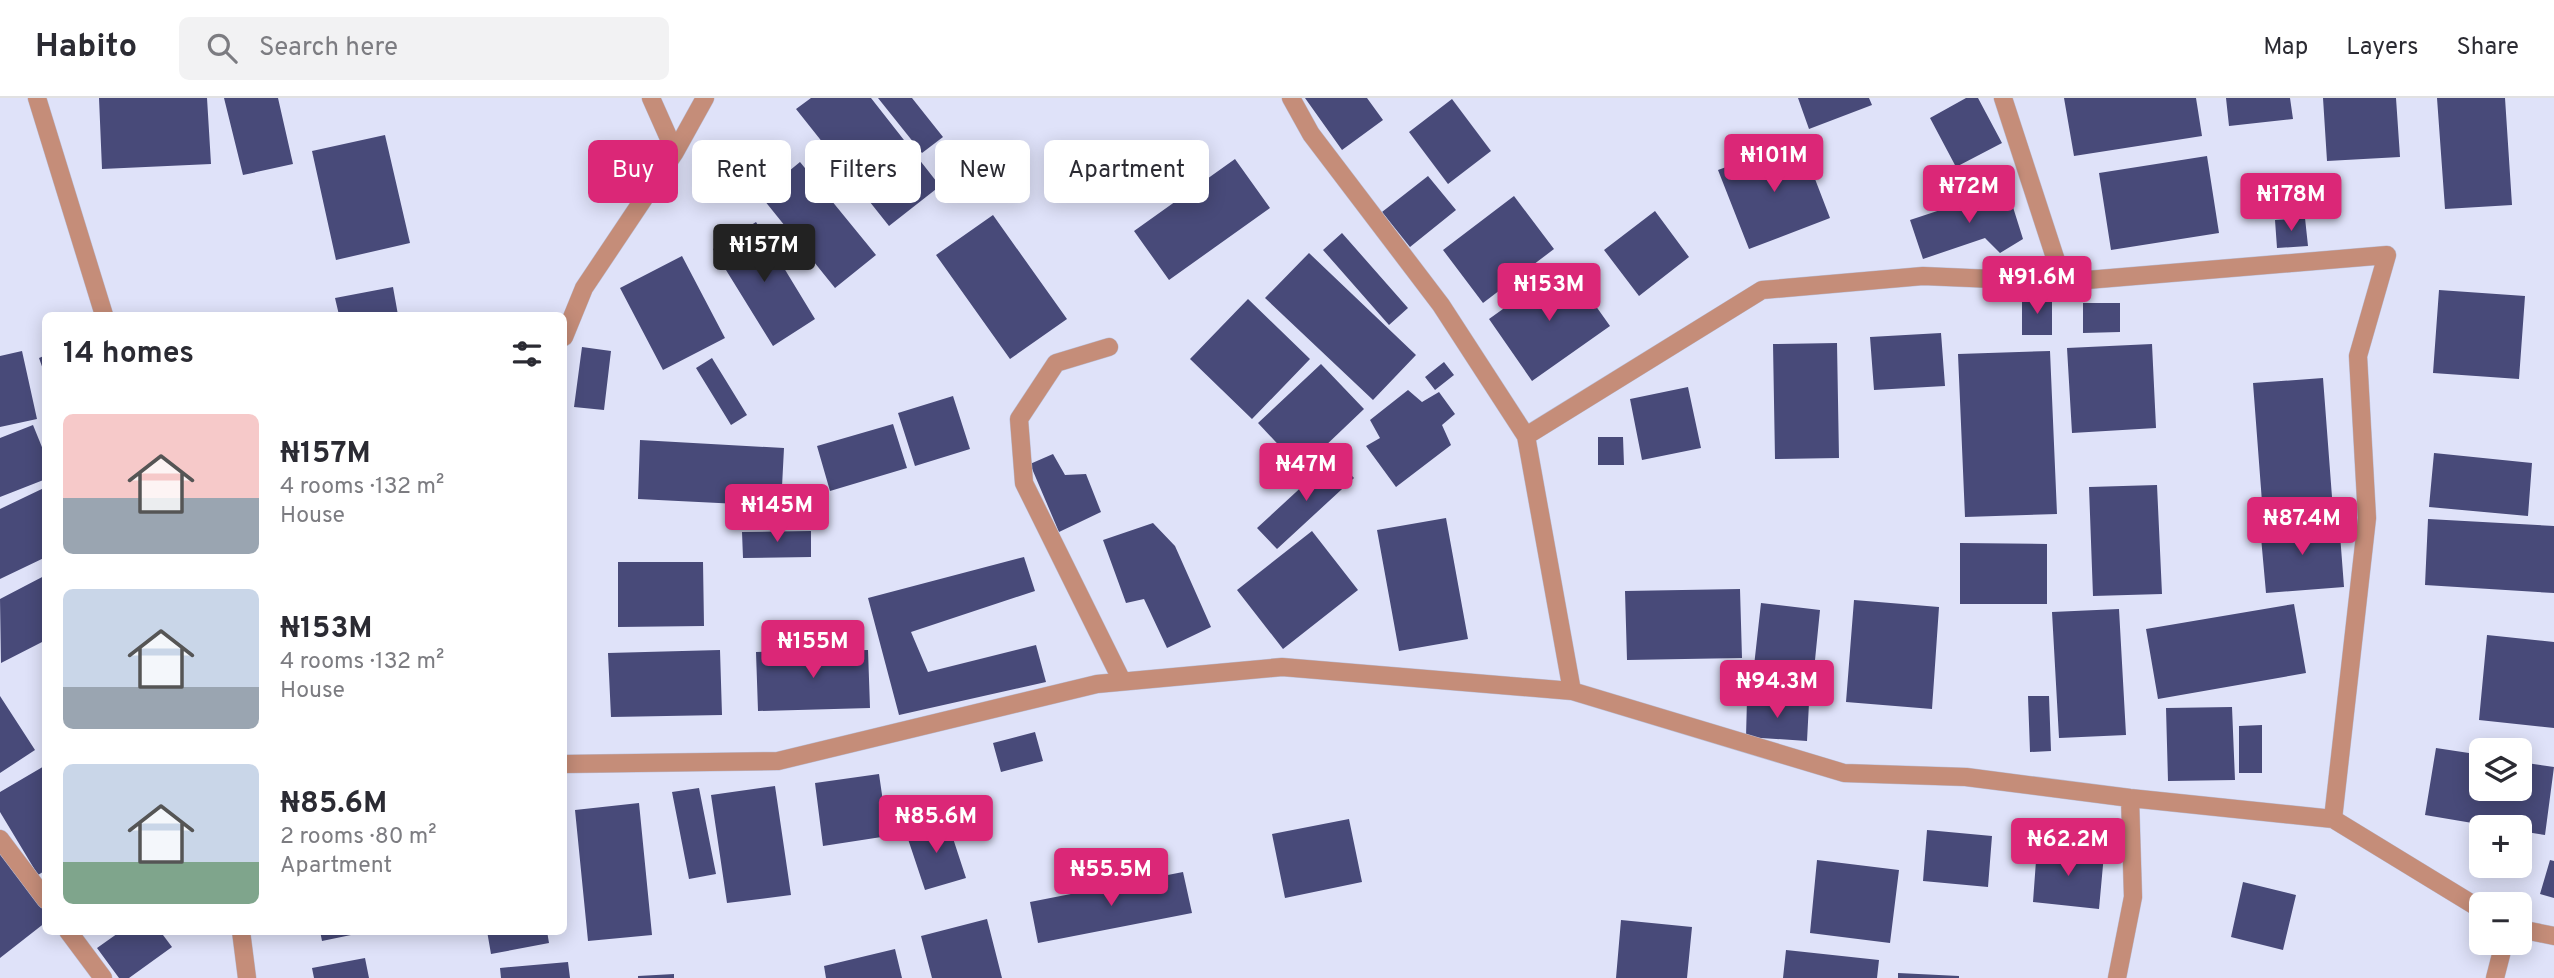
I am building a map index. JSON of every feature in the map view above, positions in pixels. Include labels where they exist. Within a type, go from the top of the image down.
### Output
[{"type":"street","points":[[37,98],[103,312]]},
{"type":"street","points":[[651,98],[670,140]]},
{"type":"street","points":[[678,147],[705,98]]},
{"type":"street","points":[[1291,98],[1311,134],[1441,305],[1526,436],[1572,691]]},
{"type":"street","points":[[2003,98],[2063,282]]},
{"type":"street","points":[[567,330],[584,288],[641,203]]},
{"type":"street","points":[[1526,436],[1762,290],[1923,276],[2063,282],[2387,255],[2358,356],[2367,519],[2333,818]]},
{"type":"street","points":[[1109,347],[1056,363],[1019,419],[1024,483],[1122,681]]},
{"type":"street","points":[[567,764],[778,761],[1097,684],[1282,667],[1572,691],[1844,773],[1966,777],[2130,798],[2333,818],[2469,902]]},
{"type":"street","points":[[2118,978],[2133,897],[2130,798]]},
{"type":"street","points":[[0,839],[42,895]]},
{"type":"street","points":[[2532,931],[2554,936]]},
{"type":"street","points":[[71,935],[103,978]]},
{"type":"street","points":[[242,935],[247,978]]},
{"type":"street","points":[[2495,978],[2501,955]]},
{"type":"building","points":[[99,98],[207,98],[211,164],[102,169]]},
{"type":"building","points":[[224,98],[278,98],[293,164],[243,175]]},
{"type":"building","points":[[811,98],[871,98],[904,140],[821,140],[796,109]]},
{"type":"building","points":[[878,98],[912,98],[943,137],[935,140],[935,143],[922,153],[921,140],[912,140]]},
{"type":"building","points":[[1305,98],[1367,98],[1383,120],[1342,150]]},
{"type":"building","points":[[1798,98],[1869,98],[1872,105],[1809,129]]},
{"type":"building","points":[[1966,98],[1978,98],[2002,143],[1956,167],[1930,118]]},
{"type":"building","points":[[2064,98],[2196,98],[2202,136],[2074,156]]},
{"type":"building","points":[[2226,98],[2290,98],[2293,119],[2229,126]]},
{"type":"building","points":[[2323,98],[2396,98],[2400,157],[2327,161]]},
{"type":"building","points":[[2437,98],[2505,98],[2512,205],[2445,209]]},
{"type":"building","points":[[1452,99],[1491,151],[1448,184],[1409,132]]},
{"type":"building","points":[[385,135],[410,243],[336,260],[312,151]]},
{"type":"building","points":[[1800,140],[1830,218],[1749,249],[1718,170]]},
{"type":"building","points":[[2207,156],[2219,233],[2111,250],[2099,173]]},
{"type":"building","points":[[1235,159],[1270,208],[1169,280],[1134,231],[1173,203],[1209,203],[1209,178]]},
{"type":"building","points":[[800,162],[805,168],[805,203],[834,203],[876,255],[835,288],[766,203],[791,203],[791,169]]},
{"type":"building","points":[[921,162],[935,180],[935,190],[921,201]]},
{"type":"building","points":[[1428,176],[1456,210],[1410,247],[1382,212]]},
{"type":"building","points":[[2007,188],[2023,239],[2000,253],[1985,238],[1923,259],[1910,220]]},
{"type":"building","points":[[1514,196],[1554,249],[1483,303],[1443,250]]},
{"type":"building","points":[[871,203],[918,203],[889,226]]},
{"type":"building","points":[[1655,211],[1689,257],[1639,296],[1604,250]]},
{"type":"building","points":[[993,215],[1067,319],[1010,359],[936,255]]},
{"type":"building","points":[[2305,218],[2308,246],[2277,248],[2275,220]]},
{"type":"building","points":[[756,222],[815,319],[773,346],[713,249]]},
{"type":"building","points":[[1342,233],[1408,308],[1389,325],[1323,250]]},
{"type":"building","points":[[1309,253],[1416,355],[1373,400],[1265,298]]},
{"type":"building","points":[[682,256],[725,338],[663,370],[620,288]]},
{"type":"building","points":[[1566,264],[1610,326],[1532,381],[1489,319]]},
{"type":"building","points":[[393,287],[397,312],[338,312],[335,298]]},
{"type":"building","points":[[2439,290],[2525,296],[2519,379],[2433,373]]},
{"type":"building","points":[[2022,297],[2052,298],[2052,335],[2022,335]]},
{"type":"building","points":[[1248,299],[1310,359],[1252,419],[1190,359]]},
{"type":"building","points":[[2083,303],[2120,303],[2120,332],[2083,333]]},
{"type":"building","points":[[1941,333],[1945,386],[1874,390],[1870,337]]},
{"type":"building","points":[[1837,343],[1839,458],[1775,459],[1773,344]]},
{"type":"building","points":[[2152,344],[2156,428],[2072,433],[2067,348]]},
{"type":"building","points":[[582,347],[611,351],[604,410],[574,407]]},
{"type":"building","points":[[22,351],[37,419],[0,427],[0,356]]},
{"type":"building","points":[[2050,351],[2057,514],[1965,517],[1958,354]]},
{"type":"building","points":[[712,358],[747,415],[731,425],[696,368]]},
{"type":"building","points":[[1444,362],[1454,375],[1435,390],[1425,377]]},
{"type":"building","points":[[1321,364],[1364,409],[1301,469],[1258,423]]},
{"type":"building","points":[[2323,378],[2332,497],[2262,502],[2253,383]]},
{"type":"building","points":[[1688,387],[1701,448],[1642,460],[1630,399]]},
{"type":"building","points":[[1408,390],[1422,402],[1439,392],[1455,414],[1442,425],[1451,445],[1396,487],[1366,446],[1380,438],[1370,420]]},
{"type":"building","points":[[953,396],[970,449],[915,466],[898,413]]},
{"type":"building","points":[[893,424],[907,468],[830,491],[817,446]]},
{"type":"building","points":[[33,425],[42,447],[42,481],[0,497],[0,438]]},
{"type":"building","points":[[1598,437],[1623,437],[1624,465],[1598,465]]},
{"type":"building","points":[[640,440],[784,448],[781,506],[638,499]]},
{"type":"building","points":[[2434,453],[2532,463],[2528,516],[2429,507]]},
{"type":"building","points":[[1053,454],[1065,475],[1086,474],[1101,512],[1059,532],[1030,464]]},
{"type":"building","points":[[1334,457],[1354,478],[1277,549],[1257,528]]},
{"type":"building","points":[[2157,485],[2162,594],[2093,596],[2089,487]]},
{"type":"building","points":[[42,489],[42,559],[0,579],[0,509]]},
{"type":"building","points":[[1446,518],[1468,639],[1399,651],[1377,530]]},
{"type":"building","points":[[2428,519],[2554,526],[2554,593],[2425,585]]},
{"type":"building","points":[[2339,521],[2344,587],[2266,593],[2260,526]]},
{"type":"building","points":[[1153,523],[1175,546],[1211,627],[1167,648],[1144,599],[1126,603],[1103,540]]},
{"type":"building","points":[[811,531],[811,557],[743,558],[742,532]]},
{"type":"building","points":[[1312,531],[1358,590],[1283,649],[1237,590]]},
{"type":"building","points":[[1960,543],[2047,544],[2047,604],[1960,604]]},
{"type":"building","points":[[1024,557],[1035,591],[911,632],[928,672],[1036,645],[1046,682],[899,715],[868,598]]},
{"type":"building","points":[[618,562],[703,562],[704,626],[618,627]]},
{"type":"building","points":[[42,577],[42,642],[1,663],[0,599]]},
{"type":"building","points":[[1740,589],[1742,658],[1627,660],[1625,591]]},
{"type":"building","points":[[1854,600],[1939,607],[1932,709],[1846,702]]},
{"type":"building","points":[[1761,603],[1820,610],[1812,690],[1752,684]]},
{"type":"building","points":[[2294,604],[2306,673],[2158,699],[2146,629]]},
{"type":"building","points":[[2119,609],[2126,735],[2059,738],[2052,612]]},
{"type":"building","points":[[2487,635],[2554,642],[2554,728],[2479,720]]},
{"type":"building","points":[[720,650],[722,715],[611,717],[608,653]]},
{"type":"building","points":[[868,650],[870,708],[758,711],[756,652]]},
{"type":"building","points":[[0,696],[35,750],[0,773]]},
{"type":"building","points":[[2028,696],[2049,696],[2051,751],[2030,752]]},
{"type":"building","points":[[1747,699],[1809,703],[1807,741],[1746,737]]},
{"type":"building","points":[[2232,707],[2235,780],[2168,781],[2166,708]]},
{"type":"building","points":[[2262,725],[2262,773],[2239,773],[2239,726]]},
{"type":"building","points":[[1035,732],[1043,761],[1001,772],[993,743]]},
{"type":"building","points":[[2436,748],[2469,753],[2469,801],[2532,801],[2532,764],[2554,767],[2545,835],[2532,833],[2532,815],[2469,815],[2469,822],[2425,815]]},
{"type":"building","points":[[42,767],[42,872],[38,875],[0,812],[0,792]]},
{"type":"building","points":[[879,774],[888,836],[823,846],[815,783]]},
{"type":"building","points":[[775,786],[791,895],[727,903],[711,795]]},
{"type":"building","points":[[699,788],[716,874],[689,879],[672,792]]},
{"type":"building","points":[[639,803],[652,935],[588,941],[575,810]]},
{"type":"building","points":[[1349,819],[1362,882],[1285,898],[1272,834]]},
{"type":"building","points":[[947,820],[966,878],[925,890],[906,833]]},
{"type":"building","points":[[1927,830],[1992,836],[1988,887],[1923,881]]},
{"type":"building","points":[[2037,847],[2104,854],[2099,909],[2033,902]]},
{"type":"building","points":[[0,854],[42,906],[42,925],[0,958]]},
{"type":"building","points":[[1817,860],[1899,870],[1890,943],[1810,933]]},
{"type":"building","points":[[2550,860],[2554,861],[2554,898],[2540,894]]},
{"type":"building","points":[[1183,872],[1192,913],[1038,943],[1030,902]]},
{"type":"building","points":[[2243,882],[2296,895],[2283,950],[2231,937]]},
{"type":"building","points":[[987,919],[1002,978],[932,978],[921,936]]},
{"type":"building","points":[[1621,920],[1692,927],[1687,978],[1616,978]]},
{"type":"building","points":[[115,935],[163,935],[172,947],[129,978],[119,978],[97,948]]},
{"type":"building","points":[[321,935],[351,935],[322,941]]},
{"type":"building","points":[[488,935],[548,935],[549,943],[491,954]]},
{"type":"building","points":[[895,949],[902,978],[826,978],[824,966]]},
{"type":"building","points":[[1786,950],[1879,960],[1877,978],[1783,978]]},
{"type":"building","points":[[365,958],[369,978],[314,978],[312,968]]},
{"type":"building","points":[[568,962],[570,978],[501,978],[500,968]]},
{"type":"building","points":[[1898,973],[1959,976],[1959,978],[1898,978]]},
{"type":"building","points":[[674,974],[674,978],[638,978],[638,976]]}]
